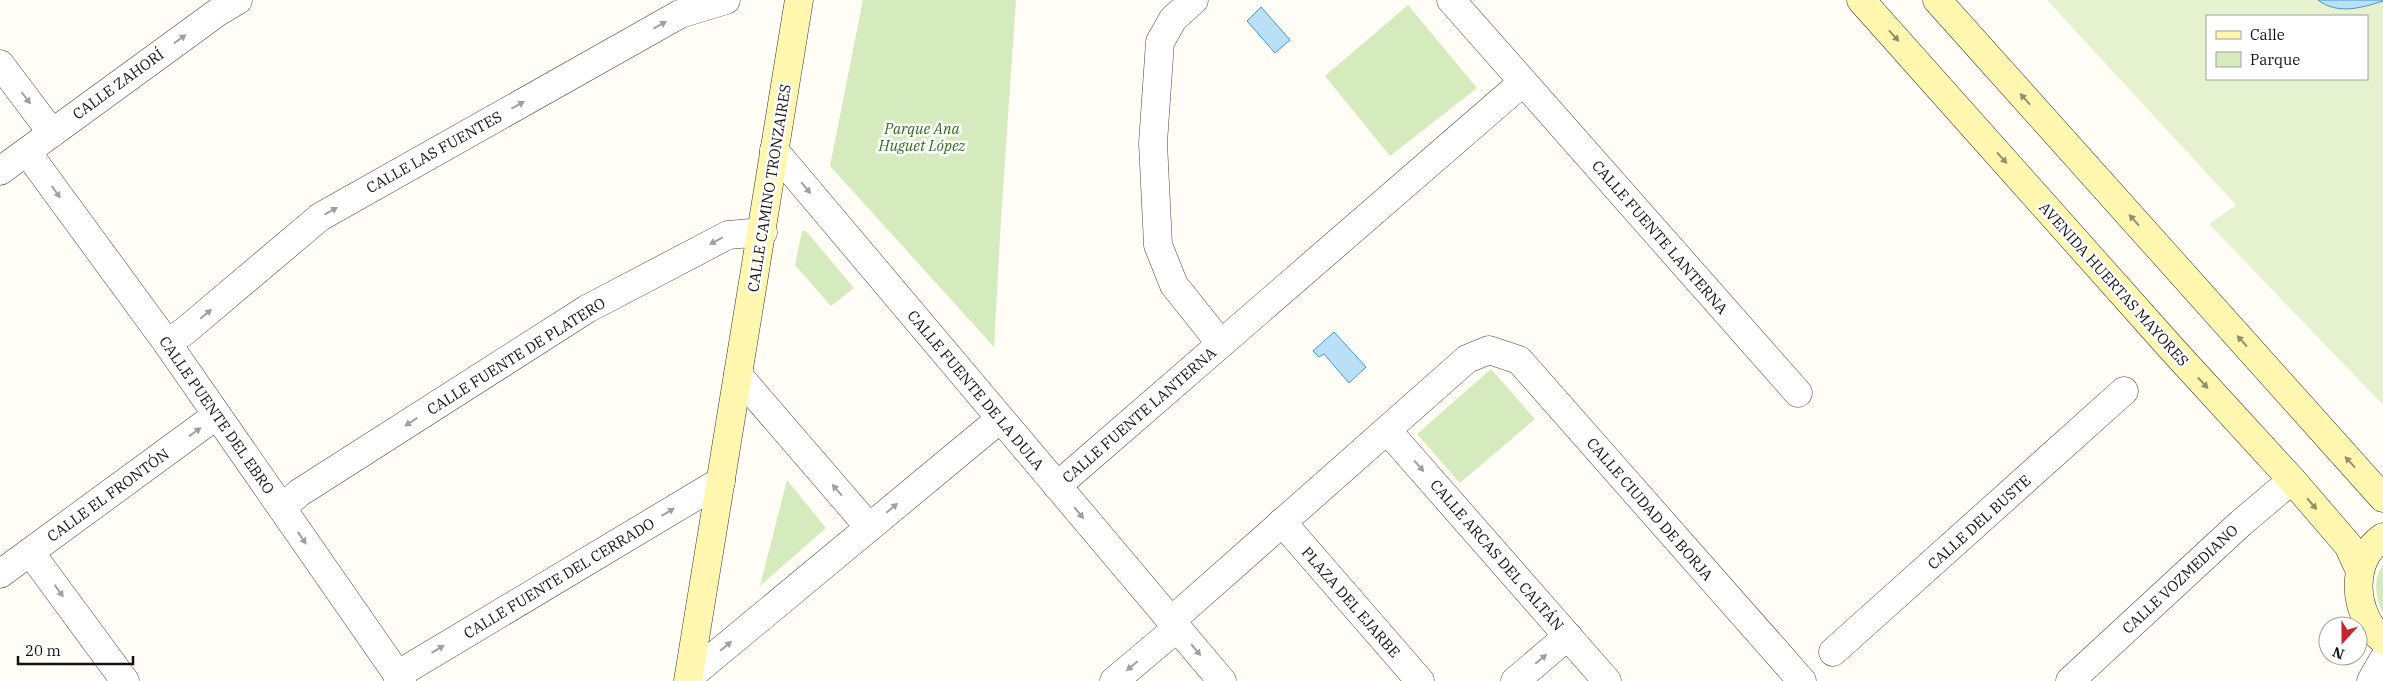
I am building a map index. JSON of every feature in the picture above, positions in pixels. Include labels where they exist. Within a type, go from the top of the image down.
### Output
[{"type":"street","name":"CALLE LAS FUENTES","points":[[167,343],[198,320],[320,217],[680,14],[726,0]]},
{"type":"street","name":"CALLE CAMINO TRONZAIRES","points":[[689,679],[763,232],[774,150],[799,0]]},
{"type":"street","name":"CALLE FUENTE LANTERNA","points":[[1194,0],[1173,19],[1160,42],[1153,143],[1158,245],[1174,285],[1221,344]]},
{"type":"street","name":"CALLE FUENTE LANTERNA","points":[[1452,0],[1522,82],[1798,393]]},
{"type":"street","name":"AVENIDA HUERTAS MAYORES","points":[[1861,0],[2172,349],[2292,480],[2348,545],[2360,571]]},
{"type":"street","points":[[1937,0],[2383,498]]},
{"type":"street","name":"CALLE ZAHORÍ","points":[[0,171],[222,4]]},
{"type":"street","points":[[0,64],[52,132]]},
{"type":"street","name":"CALLE FUENTE LANTERNA","points":[[1057,486],[1522,82]]},
{"type":"street","name":"CALLE FUENTE DE LA DULA","points":[[774,150],[1222,681]]},
{"type":"street","name":"CALLE PUENTE DEL EBRO","points":[[27,152],[167,343],[399,678]]},
{"type":"street","name":"CALLE FUENTE DE PLATERO","points":[[282,508],[298,494],[587,309],[728,235],[763,232]]},
{"type":"street","name":"CALLE CIUDAD DE BORJA","points":[[1387,430],[1467,359],[1489,350],[1519,360],[1802,681]]},
{"type":"street","points":[[738,375],[869,527]]},
{"type":"street","name":"CALLE DEL BUSTE","points":[[1833,652],[2124,391]]},
{"type":"street","name":"CALLE EL FRONTÓN","points":[[0,574],[217,416]]},
{"type":"street","name":"CALLE CAMINO TRONZAIRES","points":[[689,679],[1000,419]]},
{"type":"street","points":[[1114,681],[1282,522],[1387,430]]},
{"type":"street","name":"CALLE ARCAS DEL CALTÁN","points":[[1387,430],[1607,681]]},
{"type":"street","name":"CALLE VOZMEDIANO","points":[[2070,681],[2241,523],[2292,480]]},
{"type":"street","name":"CALLE FUENTE DEL CERRADO","points":[[399,678],[721,481]]},
{"type":"street","name":"PLAZA DEL EJARBE","points":[[1282,522],[1420,681]]},
{"type":"street","name":"AVENIDA HUERTAS MAYORES","points":[[2383,537],[2367,554],[2360,571],[2358,593],[2362,614],[2374,633],[2383,640]]},
{"type":"street","points":[[30,552],[125,681]]},
{"type":"street","points":[[1515,681],[1568,636]]},
{"type":"street","points":[[2371,681],[2383,660]]},
{"type":"green space","name":"Parque Ana Huguet López","points":[[863,0],[1016,0],[994,347],[830,166]]},
{"type":"green space","points":[[2047,0],[2383,0],[2383,405],[2209,224],[2236,205]]},
{"type":"green space","points":[[1408,5],[1477,88],[1390,156],[1325,76]]},
{"type":"green space","points":[[802,231],[806,231],[854,288],[831,306],[795,265]]},
{"type":"green space","points":[[1491,369],[1535,419],[1460,483],[1417,434]]},
{"type":"green space","points":[[787,480],[826,528],[760,586]]},
{"type":"green space","points":[[2383,565],[2383,614],[2378,602],[2376,582]]},
{"type":"water","points":[[2318,0],[2383,1],[2358,8],[2342,9],[2326,5]]},
{"type":"water","points":[[1261,7],[1290,40],[1275,53],[1247,21]]},
{"type":"water","points":[[1334,332],[1366,367],[1349,383],[1324,354],[1319,357],[1313,351]]}]
